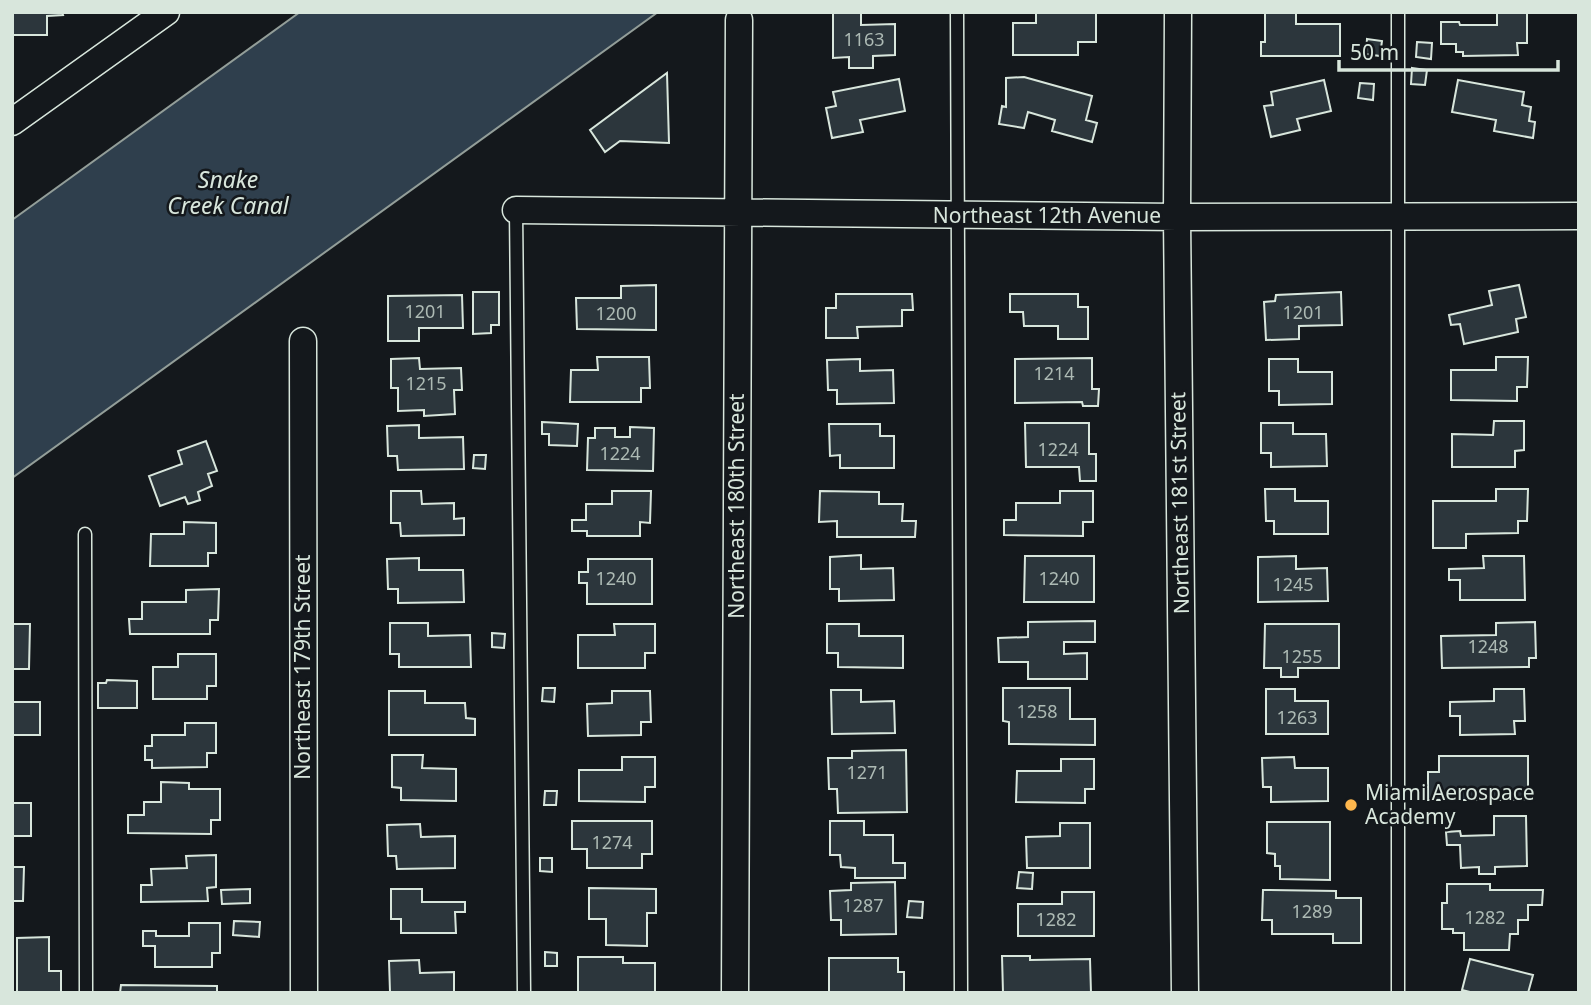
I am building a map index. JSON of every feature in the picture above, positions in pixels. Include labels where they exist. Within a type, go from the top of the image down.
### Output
[{"type":"street","points":[[12,122],[166,12]]},
{"type":"street","name":"Northeast 181st Street","points":[[1178,12],[1177,217],[1185,993]]},
{"type":"street","name":"Northeast 180th Street","points":[[735,993],[738,20]]},
{"type":"street","name":"Northeast 12th Avenue","points":[[516,210],[1177,217],[1579,216]]},
{"type":"street","name":"Northeast 179th Street","points":[[303,341],[304,993]]},
{"type":"lane","points":[[957,12],[961,993]]},
{"type":"lane","points":[[1398,12],[1398,993]]},
{"type":"lane","points":[[516,210],[524,993]]},
{"type":"lane","points":[[85,534],[86,993]]},
{"type":"water","name":"Snake Creek Canal","points":[[300,12],[658,12],[12,478],[12,220]]},
{"type":"building","points":[[12,12],[62,12],[63,15],[47,16],[47,35],[12,35]]},
{"type":"building","points":[[833,12],[861,12],[861,25],[895,24],[895,55],[873,56],[873,68],[849,68],[849,57],[833,58]]},
{"type":"building","points":[[1036,12],[1096,12],[1096,42],[1078,42],[1078,55],[1013,55],[1013,23],[1036,23]]},
{"type":"building","points":[[1265,12],[1296,12],[1296,24],[1340,24],[1340,56],[1261,56],[1261,42],[1265,42]]},
{"type":"building","points":[[1497,12],[1527,12],[1527,43],[1517,43],[1518,55],[1463,56],[1463,52],[1456,52],[1456,44],[1441,44],[1441,22],[1497,25]]},
{"type":"building","points":[[1367,39],[1382,41],[1380,56],[1366,54]]},
{"type":"building","points":[[1417,42],[1432,43],[1431,59],[1416,57]]},
{"type":"building","points":[[1412,68],[1427,70],[1425,85],[1411,84]]},
{"type":"building","points":[[667,73],[669,143],[620,141],[605,152],[590,130]]},
{"type":"building","points":[[1024,77],[1092,96],[1086,120],[1097,123],[1092,142],[1052,131],[1055,120],[1028,112],[1024,128],[999,124],[1002,106],[1006,107],[1006,78]]},
{"type":"building","points":[[899,79],[905,111],[860,120],[863,132],[832,138],[826,108],[836,106],[833,92]]},
{"type":"building","points":[[1324,80],[1331,111],[1297,119],[1300,130],[1271,137],[1264,106],[1273,105],[1271,92]]},
{"type":"building","points":[[1458,80],[1524,92],[1522,105],[1531,107],[1529,121],[1535,122],[1533,138],[1494,131],[1496,120],[1452,112]]},
{"type":"building","points":[[1360,83],[1374,84],[1373,100],[1358,98]]},
{"type":"building","points":[[656,285],[656,330],[577,329],[576,298],[621,298],[621,286]]},
{"type":"building","points":[[1519,285],[1526,317],[1516,319],[1518,332],[1464,344],[1460,324],[1451,325],[1449,315],[1492,305],[1489,291]]},
{"type":"building","points":[[473,292],[499,292],[499,325],[491,325],[491,333],[473,334]]},
{"type":"building","points":[[1341,292],[1342,325],[1299,326],[1299,339],[1266,340],[1264,302],[1275,301],[1276,295]]},
{"type":"building","points":[[836,294],[912,294],[913,310],[902,310],[902,326],[857,327],[858,338],[826,338],[826,308],[836,308]]},
{"type":"building","points":[[1010,294],[1078,294],[1078,307],[1088,307],[1088,339],[1058,339],[1058,326],[1024,326],[1023,312],[1010,312]]},
{"type":"building","points":[[462,295],[463,328],[419,328],[419,341],[388,341],[388,296]]},
{"type":"building","points":[[597,357],[649,357],[650,388],[641,388],[641,402],[570,402],[571,370],[598,370]]},
{"type":"building","points":[[1496,357],[1528,357],[1527,387],[1517,387],[1517,401],[1451,400],[1451,370],[1496,370]]},
{"type":"building","points":[[419,358],[420,369],[461,368],[462,390],[454,390],[455,414],[424,416],[424,410],[398,411],[398,388],[391,388],[391,359]]},
{"type":"building","points":[[1092,358],[1092,389],[1099,389],[1098,406],[1083,406],[1082,402],[1015,403],[1015,359]]},
{"type":"building","points":[[860,359],[860,371],[893,370],[894,403],[837,404],[837,390],[828,390],[827,360]]},
{"type":"building","points":[[1269,359],[1298,359],[1298,372],[1332,372],[1332,404],[1279,405],[1279,391],[1269,391]]},
{"type":"building","points":[[1494,421],[1524,421],[1524,450],[1515,451],[1515,467],[1452,467],[1452,434],[1493,435]]},
{"type":"building","points":[[542,422],[578,424],[577,446],[549,445],[549,434],[542,434]]},
{"type":"building","points":[[1025,423],[1089,423],[1089,454],[1096,454],[1096,481],[1080,481],[1079,467],[1026,467]]},
{"type":"building","points":[[1261,423],[1293,423],[1293,434],[1326,434],[1327,466],[1271,467],[1271,453],[1261,453]]},
{"type":"building","points":[[829,424],[880,424],[880,436],[894,436],[894,468],[840,468],[840,455],[830,456]]},
{"type":"building","points":[[419,425],[419,438],[463,437],[464,469],[398,470],[397,456],[388,456],[387,426]]},
{"type":"building","points":[[630,427],[654,428],[653,471],[587,470],[588,438],[595,438],[595,428],[615,428],[615,437],[630,437]]},
{"type":"building","points":[[206,441],[217,471],[208,474],[212,486],[198,492],[200,500],[188,504],[185,497],[160,506],[149,476],[182,464],[178,451]]},
{"type":"building","points":[[474,455],[486,455],[485,469],[473,468]]},
{"type":"building","points":[[1265,489],[1295,489],[1295,501],[1328,501],[1328,534],[1274,534],[1274,521],[1266,521]]},
{"type":"building","points":[[1496,489],[1528,489],[1527,521],[1518,521],[1518,533],[1466,534],[1466,548],[1433,548],[1433,501],[1496,501]]},
{"type":"building","points":[[391,491],[421,491],[422,504],[454,503],[454,519],[464,518],[464,535],[401,536],[400,523],[391,523]]},
{"type":"building","points":[[612,491],[651,491],[650,523],[640,522],[640,536],[587,536],[587,531],[572,531],[572,520],[586,520],[586,504],[612,504]]},
{"type":"building","points":[[820,491],[879,492],[879,504],[903,504],[902,521],[916,521],[915,537],[837,537],[837,521],[819,522]]},
{"type":"building","points":[[1060,491],[1093,491],[1093,522],[1083,522],[1083,536],[1004,535],[1004,520],[1016,520],[1016,503],[1060,503]]},
{"type":"building","points":[[184,522],[216,523],[216,553],[208,553],[208,566],[150,566],[151,534],[184,534]]},
{"type":"building","points":[[861,555],[861,569],[893,568],[894,600],[839,601],[839,589],[830,589],[830,557]]},
{"type":"building","points":[[1025,556],[1094,556],[1094,602],[1024,602]]},
{"type":"building","points":[[1296,556],[1296,569],[1327,568],[1328,601],[1258,602],[1258,557]]},
{"type":"building","points":[[1483,556],[1524,556],[1525,600],[1460,600],[1460,580],[1449,580],[1449,569],[1484,568]]},
{"type":"building","points":[[419,558],[419,570],[463,570],[464,602],[398,603],[398,589],[388,589],[387,559]]},
{"type":"building","points":[[588,559],[652,559],[652,604],[587,604],[587,583],[579,583],[579,572],[588,572]]},
{"type":"building","points":[[219,589],[218,620],[210,620],[210,634],[130,634],[129,619],[142,619],[142,602],[186,602],[186,590]]},
{"type":"building","points":[[1095,621],[1095,642],[1064,642],[1064,654],[1087,653],[1087,679],[1028,679],[1028,662],[999,662],[998,638],[1028,637],[1028,622]]},
{"type":"building","points":[[1535,622],[1536,658],[1529,658],[1529,667],[1442,668],[1441,636],[1496,635],[1496,623]]},
{"type":"building","points":[[390,623],[428,623],[428,636],[470,635],[471,667],[399,667],[399,654],[390,654]]},
{"type":"building","points":[[12,624],[30,624],[29,669],[12,669]]},
{"type":"building","points":[[614,624],[655,624],[655,653],[645,653],[645,668],[578,668],[578,635],[615,635]]},
{"type":"building","points":[[827,624],[859,624],[859,636],[903,636],[903,668],[838,667],[838,653],[827,653]]},
{"type":"building","points":[[1265,624],[1339,624],[1339,668],[1298,668],[1298,677],[1281,677],[1281,668],[1264,668]]},
{"type":"building","points":[[492,633],[505,634],[504,648],[492,647]]},
{"type":"building","points":[[178,654],[216,654],[216,686],[207,686],[207,699],[153,699],[153,667],[178,667]]},
{"type":"building","points":[[107,680],[137,681],[137,708],[98,708],[98,683],[106,683]]},
{"type":"building","points":[[543,688],[555,688],[554,702],[542,701]]},
{"type":"building","points":[[1003,688],[1070,688],[1070,719],[1095,719],[1095,745],[1009,744],[1009,722],[1003,721]]},
{"type":"building","points":[[1266,689],[1295,689],[1295,701],[1328,701],[1328,734],[1266,734]]},
{"type":"building","points":[[1494,689],[1524,689],[1525,721],[1514,721],[1515,734],[1460,735],[1460,716],[1450,716],[1450,702],[1494,701]]},
{"type":"building","points":[[831,690],[861,690],[861,702],[894,701],[895,733],[832,734]]},
{"type":"building","points":[[389,691],[425,691],[425,703],[465,703],[466,718],[475,719],[475,735],[389,735]]},
{"type":"building","points":[[612,691],[650,691],[651,722],[641,722],[641,735],[588,736],[587,704],[612,703]]},
{"type":"building","points":[[12,702],[40,702],[40,735],[12,735]]},
{"type":"building","points":[[185,723],[216,723],[216,753],[207,753],[207,767],[152,768],[152,760],[145,760],[145,746],[152,746],[152,735],[185,735]]},
{"type":"building","points":[[906,750],[907,812],[838,813],[837,789],[829,789],[828,758],[852,758],[852,751]]},
{"type":"building","points":[[392,755],[423,755],[422,768],[456,769],[456,801],[401,800],[401,788],[392,787]]},
{"type":"building","points":[[1439,756],[1528,756],[1528,800],[1428,800],[1428,772],[1439,772]]},
{"type":"building","points":[[622,757],[655,757],[655,787],[645,787],[645,802],[579,801],[579,770],[622,770]]},
{"type":"building","points":[[1294,757],[1295,768],[1328,768],[1328,801],[1271,802],[1271,787],[1263,787],[1262,758]]},
{"type":"building","points":[[1061,759],[1094,759],[1094,789],[1085,789],[1085,803],[1016,802],[1017,771],[1061,771]]},
{"type":"building","points":[[161,782],[189,783],[189,789],[220,789],[220,820],[211,820],[211,834],[128,833],[128,815],[144,815],[144,802],[161,802]]},
{"type":"building","points":[[545,791],[557,791],[556,805],[544,805]]},
{"type":"building","points":[[12,803],[31,803],[31,836],[12,836]]},
{"type":"building","points":[[1494,816],[1526,816],[1527,866],[1495,867],[1495,874],[1479,874],[1479,867],[1461,868],[1460,845],[1447,845],[1446,832],[1460,831],[1461,836],[1494,835]]},
{"type":"building","points":[[572,821],[652,821],[652,854],[642,854],[642,868],[587,868],[587,849],[572,849]]},
{"type":"building","points":[[830,821],[864,821],[864,835],[893,835],[893,863],[905,863],[905,878],[855,878],[855,868],[841,867],[840,855],[830,855]]},
{"type":"building","points":[[1267,822],[1330,822],[1330,880],[1280,879],[1280,866],[1275,866],[1275,854],[1267,853]]},
{"type":"building","points":[[1060,823],[1090,823],[1090,868],[1027,868],[1026,837],[1060,836]]},
{"type":"building","points":[[420,824],[421,837],[455,836],[455,868],[397,869],[396,856],[388,856],[387,825]]},
{"type":"building","points":[[216,855],[216,887],[207,888],[208,901],[141,902],[141,885],[152,885],[151,869],[187,868],[186,856]]},
{"type":"building","points":[[540,858],[552,858],[552,872],[540,871]]},
{"type":"building","points":[[12,867],[24,867],[23,901],[12,901]]},
{"type":"building","points":[[1019,872],[1033,873],[1032,889],[1017,888]]},
{"type":"building","points":[[895,882],[896,934],[841,935],[841,920],[831,920],[830,891],[851,890],[851,883]]},
{"type":"building","points":[[1447,884],[1490,884],[1490,890],[1543,890],[1542,905],[1528,905],[1528,920],[1518,920],[1518,934],[1510,934],[1509,950],[1464,950],[1464,933],[1442,929],[1442,903],[1447,903]]},
{"type":"building","points":[[589,888],[656,889],[656,913],[647,913],[647,946],[606,945],[606,919],[589,919]]},
{"type":"building","points":[[250,889],[250,903],[222,904],[221,890]]},
{"type":"building","points":[[391,889],[422,889],[422,902],[465,902],[465,912],[455,912],[456,933],[401,933],[401,919],[391,919]]},
{"type":"building","points":[[1263,890],[1336,891],[1336,898],[1361,898],[1361,943],[1333,943],[1333,934],[1272,934],[1272,920],[1262,920]]},
{"type":"building","points":[[1062,892],[1094,892],[1094,936],[1018,936],[1018,904],[1062,904]]},
{"type":"building","points":[[909,901],[923,902],[922,918],[907,917]]},
{"type":"building","points":[[234,921],[260,922],[259,937],[233,935]]},
{"type":"building","points":[[189,923],[220,923],[220,953],[212,953],[212,967],[155,967],[155,946],[143,946],[143,931],[156,931],[156,936],[189,936]]},
{"type":"building","points":[[49,937],[49,971],[61,971],[61,993],[17,993],[17,938]]},
{"type":"building","points":[[545,952],[557,953],[557,966],[545,966]]},
{"type":"building","points":[[1002,956],[1030,956],[1030,960],[1090,959],[1091,993],[1003,993]]},
{"type":"building","points":[[578,957],[623,957],[623,963],[655,963],[655,993],[578,993]]},
{"type":"building","points":[[829,958],[898,958],[898,972],[904,972],[904,993],[829,993]]},
{"type":"building","points":[[1470,959],[1533,975],[1528,993],[1474,993],[1462,990]]},
{"type":"building","points":[[419,960],[420,973],[454,972],[454,993],[390,992],[389,961]]},
{"type":"building","points":[[121,985],[217,986],[217,993],[120,993]]},
{"type":"place","name":"Miami Aerospace Academy","points":[[1351,805]]}]
